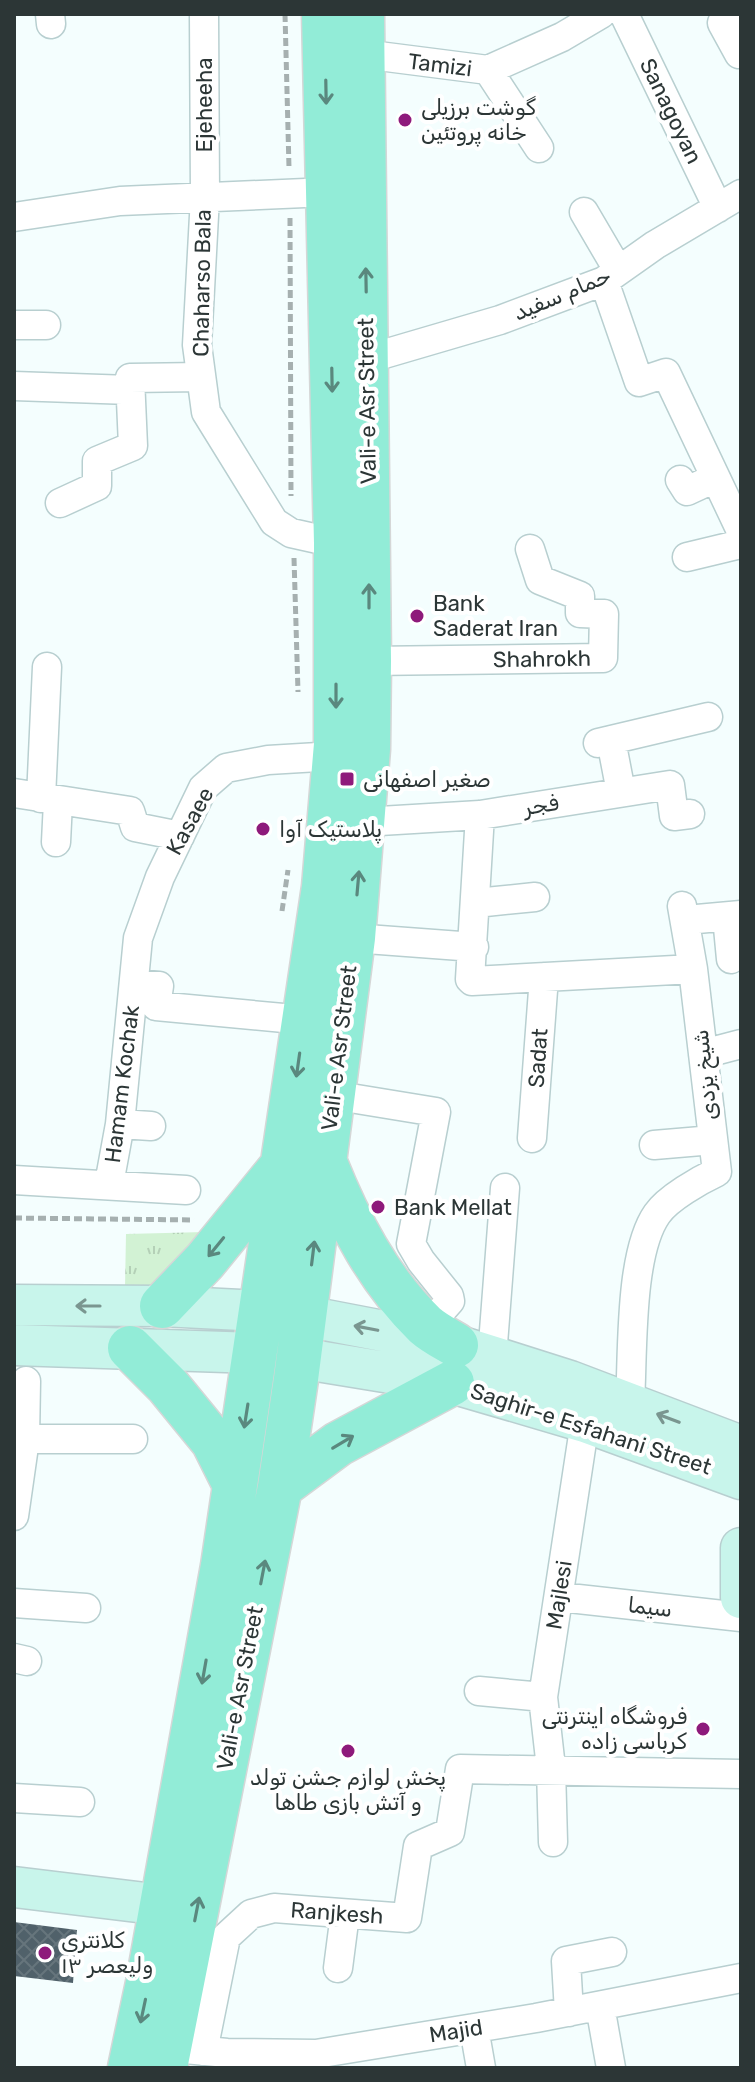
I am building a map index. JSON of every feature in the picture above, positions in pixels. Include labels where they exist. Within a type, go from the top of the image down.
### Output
[{"type":"main road","name":"Vali-e Asr Street","points":[[179,2055],[280,1487],[302,1337],[305,1020],[324,887],[335,756],[336,543],[309,193],[324,14]]},
{"type":"main road","name":"Vali-e Asr Street","points":[[130,2068],[162,1905],[259,1332],[304,1163],[332,1095],[353,938],[368,749],[369,661],[362,34]]},
{"type":"main road","points":[[162,1306],[304,1163],[346,1215],[380,1272],[457,1353],[280,1487]]},
{"type":"main road","points":[[14,1305],[162,1306],[259,1332],[302,1337]]},
{"type":"main road","points":[[20,1363],[259,1332]]},
{"type":"main road","name":"Saghir-e Esfahani Street","points":[[302,1337],[457,1353],[630,1402],[741,1446]]},
{"type":"main road","points":[[130,1348],[168,1386],[213,1441],[235,1485]]},
{"type":"main road","name":"Saghir-e Esfahani Street","points":[[457,1353],[585,1422],[741,1479]]},
{"type":"main road","points":[[741,1548],[741,1598]]},
{"type":"main road","points":[[14,1887],[162,1905]]},
{"type":"street","name":"Ejeheeha","points":[[204,14],[205,197]]},
{"type":"street","name":"Tamizi","points":[[362,34],[488,70],[562,37],[601,14]]},
{"type":"street","name":"Sanagoyan","points":[[624,14],[729,201]]},
{"type":"street","points":[[738,14],[722,23],[739,54]]},
{"type":"street","points":[[488,70],[539,148]]},
{"type":"street","points":[[14,217],[120,201],[309,193]]},
{"type":"street","name":"Chaharso Bala","points":[[205,197],[197,345],[206,412],[274,522],[291,533]]},
{"type":"street","name":"حمام سفید","points":[[367,359],[500,320],[611,276],[655,245],[729,201]]},
{"type":"street","points":[[584,212],[611,276],[639,382],[666,373],[740,531],[687,557]]},
{"type":"street","points":[[14,325],[46,325]]},
{"type":"street","points":[[60,503],[97,486],[97,461],[133,446],[130,378],[201,377]]},
{"type":"street","points":[[14,386],[130,390]]},
{"type":"street","points":[[680,480],[687,491],[715,478]]},
{"type":"street","points":[[291,533],[336,543]]},
{"type":"street","name":"Shahrokh","points":[[369,661],[603,658],[604,614],[580,613],[580,596],[540,580],[530,549]]},
{"type":"street","points":[[47,667],[38,798],[56,842]]},
{"type":"street","points":[[621,792],[605,742],[708,717]]},
{"type":"street","name":"Kasaee","points":[[134,984],[138,938],[160,877],[203,788],[226,768],[268,760],[335,756]]},
{"type":"street","name":"فجر","points":[[363,822],[480,815],[670,785],[674,816],[690,814]]},
{"type":"street","points":[[38,798],[130,811],[135,827],[180,836]]},
{"type":"street","points":[[480,815],[472,981],[693,969]]},
{"type":"street","points":[[476,903],[535,897]]},
{"type":"street","name":"شیخ یزدی","points":[[630,1402],[638,1271],[657,1213],[699,1180],[729,1170],[713,1140],[684,913],[734,916]]},
{"type":"street","points":[[731,959],[734,916]]},
{"type":"street","points":[[353,938],[474,947]]},
{"type":"street","name":"Sadat","points":[[532,1138],[544,977]]},
{"type":"street","points":[[134,984],[159,986],[156,1006],[305,1020]]},
{"type":"street","name":"Hamam Kochak","points":[[109,1184],[120,1124],[134,984]]},
{"type":"street","points":[[703,1054],[741,1044]]},
{"type":"street","points":[[332,1095],[436,1112],[411,1244],[449,1296],[457,1353]]},
{"type":"street","points":[[120,1124],[151,1126]]},
{"type":"street","points":[[654,1145],[713,1140]]},
{"type":"street","points":[[14,1180],[186,1190]]},
{"type":"street","points":[[457,1353],[505,1188]]},
{"type":"street","points":[[15,1508],[25,1439],[20,1363]]},
{"type":"street","name":"Majlesi","points":[[553,1842],[551,1768],[543,1697],[585,1422]]},
{"type":"street","points":[[25,1439],[133,1439]]},
{"type":"street","name":"سیما","points":[[560,1597],[741,1617]]},
{"type":"street","points":[[14,1603],[86,1608]]},
{"type":"street","points":[[479,1691],[543,1697]]},
{"type":"street","name":"Ranjkesh","points":[[179,2055],[226,1937],[251,1914],[274,1908],[407,1918],[418,1846],[450,1832],[460,1769],[551,1768],[741,1774]]},
{"type":"street","points":[[14,1798],[80,1802]]},
{"type":"street","points":[[338,1968],[345,1914]]},
{"type":"street","points":[[569,2012],[566,1961],[612,1952]]},
{"type":"street","name":"Majid","points":[[179,2055],[300,2061],[316,2054],[569,2012],[741,1978]]},
{"type":"street","points":[[600,2006],[611,2068]]},
{"type":"street","points":[[474,2028],[481,2068]]},
{"type":"path","points":[[285,14],[309,193],[291,533],[297,588],[298,696]]},
{"type":"path","points":[[281,922],[289,860]]},
{"type":"path","points":[[14,1218],[196,1220]]},
{"type":"green space","points":[[205,1232],[169,1284],[125,1288],[126,1234]]},
{"type":"building","name":"کلانتری ۱۳ ولیعصر","points":[[14,1922],[77,1930],[73,1983],[14,1976]]},
{"type":"place","name":"گوشت برزیلی خانه پروتئین","points":[[405,120]]},
{"type":"place","name":"Bank Saderat Iran","points":[[417,616]]},
{"type":"place","name":"صغیر اصفهانی","points":[[347,779]]},
{"type":"place","name":"پلاستیک آوا","points":[[263,829]]},
{"type":"place","name":"Bank Mellat","points":[[378,1207]]},
{"type":"place","name":"فروشگاه اینترنتی کرباسی زاده","points":[[703,1729]]},
{"type":"place","name":"پخش لوازم جشن تولد و آتش بازی طاها","points":[[348,1751]]},
{"type":"place","name":"کلانتری ۱۳ ولیعصر","points":[[45,1953]]}]
